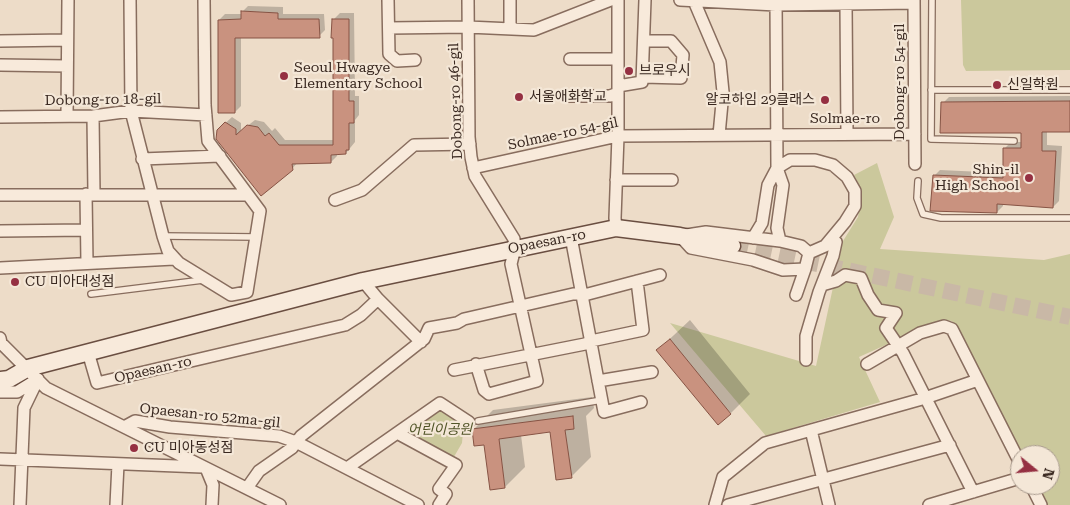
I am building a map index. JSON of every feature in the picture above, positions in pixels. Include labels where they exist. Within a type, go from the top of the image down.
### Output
[{"type":"street","points":[[67,116],[68,0]]},
{"type":"street","points":[[130,0],[131,112],[162,236],[168,251],[179,264],[231,295],[247,292],[260,211],[208,140],[204,0]]},
{"type":"street","points":[[388,0],[390,54],[397,61],[415,60]]},
{"type":"street","name":"Dobong-ro 46-gil","points":[[468,0],[470,144],[475,176],[514,239],[515,248]]},
{"type":"street","points":[[510,0],[510,29]]},
{"type":"street","points":[[388,28],[468,27],[534,30],[610,0]]},
{"type":"street","points":[[616,228],[618,0]]},
{"type":"street","points":[[567,96],[610,96],[618,89],[642,82],[645,0]]},
{"type":"street","points":[[680,0],[846,4],[914,1]]},
{"type":"street","points":[[694,1],[720,62],[722,92],[719,135]]},
{"type":"street","name":"Dobong-ro 54-gil","points":[[914,1],[915,164]]},
{"type":"street","points":[[776,2],[777,168],[784,184],[777,228],[780,241]]},
{"type":"street","points":[[846,4],[847,134]]},
{"type":"street","points":[[0,41],[67,40]]},
{"type":"street","points":[[642,77],[681,78],[683,55],[671,41],[644,41]]},
{"type":"street","points":[[570,59],[618,59]]},
{"type":"street","points":[[0,65],[67,66]]},
{"type":"street","name":"Dobong-ro 18-gil","points":[[0,117],[93,116],[131,112],[206,115]]},
{"type":"street","points":[[87,263],[86,230],[90,194],[93,116]]},
{"type":"street","name":"Solmae-ro","points":[[776,135],[915,134]]},
{"type":"street","name":"Solmae-ro 54-gil","points":[[474,168],[618,136],[776,135]]},
{"type":"street","points":[[335,200],[362,190],[414,145],[470,144]]},
{"type":"street","points":[[142,159],[220,156]]},
{"type":"street","points":[[753,238],[762,223],[768,185],[777,168],[790,160],[815,160],[834,165],[847,176],[855,192],[855,206],[826,246],[809,253]]},
{"type":"street","points":[[616,180],[672,180]]},
{"type":"street","points":[[0,195],[248,195]]},
{"type":"street","name":"Opaesan-ro","points":[[0,380],[33,374],[88,352],[363,281],[616,228],[680,236],[732,246]]},
{"type":"street","points":[[0,231],[86,230]]},
{"type":"street","points":[[680,236],[706,232],[780,241],[801,246],[809,253]]},
{"type":"street","points":[[680,236],[691,248],[753,260],[783,270],[805,269]]},
{"type":"street","points":[[570,237],[604,412],[641,402]]},
{"type":"street","points":[[806,360],[806,336],[836,242],[831,239]]},
{"type":"street","points":[[476,364],[484,390],[489,394],[537,381],[512,264],[515,248]]},
{"type":"street","points":[[796,296],[809,253]]},
{"type":"street","points":[[0,268],[174,259]]},
{"type":"street","points":[[247,488],[258,471],[292,448],[306,432],[421,342],[429,328],[457,323],[464,319],[521,305],[573,294],[588,294],[660,275]]},
{"type":"street","points":[[822,285],[836,281],[845,275],[860,278],[878,310],[896,313],[886,328],[903,353],[973,492]]},
{"type":"street","points":[[363,281],[421,342]]},
{"type":"street","points":[[454,370],[476,364],[585,344],[590,341],[643,330],[637,281]]},
{"type":"street","name":"Opaesan-ro","points":[[88,352],[97,383],[345,325],[361,315],[378,298]]},
{"type":"street","points":[[867,364],[920,333],[944,326],[952,329],[1011,445]]},
{"type":"street","points":[[0,338],[1,343],[46,388],[280,505]]},
{"type":"street","points":[[598,381],[652,372]]},
{"type":"street","points":[[0,392],[17,392],[33,374]]},
{"type":"street","points":[[20,505],[24,408],[33,374]]},
{"type":"street","points":[[715,505],[723,477],[766,443],[926,398],[978,380]]},
{"type":"street","points":[[347,468],[440,403],[474,422]]},
{"type":"street","name":"Opaesan-ro 52ma-gil","points":[[124,427],[135,421],[170,428],[279,436],[296,442],[418,505]]},
{"type":"street","points":[[811,430],[829,505]]},
{"type":"street","points":[[397,433],[456,465],[439,489],[446,494],[439,505]]},
{"type":"street","points":[[728,505],[950,445]]},
{"type":"street","points":[[0,459],[206,468]]},
{"type":"street","points":[[116,505],[118,464]]},
{"type":"street","points":[[206,468],[213,485],[212,505]]},
{"type":"street","points":[[929,505],[1010,481]]},
{"type":"lane","points":[[932,0],[931,139],[1014,141]]},
{"type":"lane","points":[[931,90],[1070,90]]},
{"type":"lane","points":[[918,181],[917,198],[923,214],[941,218],[1070,218]]},
{"type":"lane","points":[[162,236],[256,236]]},
{"type":"lane","points":[[91,294],[205,280]]},
{"type":"lane","points":[[474,422],[602,400]]},
{"type":"green space","points":[[961,0],[1070,0],[1070,70],[966,71],[963,65]]},
{"type":"green space","points":[[877,163],[894,217],[880,249],[1044,260],[1070,254],[1070,505],[1047,505],[1042,495],[1060,495],[1060,445],[1016,445],[952,321],[941,320],[859,357],[880,402],[766,436],[670,323],[816,366],[843,241],[858,217],[862,191],[854,175]]},
{"type":"green space","name":"어린이공원","points":[[439,404],[464,419],[462,443],[451,462],[397,433]]},
{"type":"building","points":[[241,11],[278,13],[278,19],[319,19],[320,38],[235,38],[235,113],[218,113],[218,20],[241,19]]},
{"type":"building","points":[[332,19],[349,19],[349,101],[354,101],[354,123],[349,123],[349,150],[346,150],[346,154],[331,155],[331,163],[292,164],[293,170],[261,196],[216,139],[217,130],[225,122],[236,129],[236,135],[247,125],[258,127],[265,136],[269,133],[279,145],[333,145]]},
{"type":"building","name":"Shin-il High School","points":[[1070,101],[1070,132],[1042,132],[1042,151],[1056,151],[1053,208],[997,204],[997,213],[930,211],[933,175],[1003,178],[1003,148],[1021,148],[1021,133],[940,133],[941,102]]},
{"type":"building","points":[[670,339],[731,414],[718,425],[656,350]]},
{"type":"building","points":[[573,416],[574,429],[565,430],[572,478],[556,480],[550,432],[499,439],[505,488],[490,490],[484,445],[474,446],[472,429]]},
{"type":"tunnel","points":[[732,246],[1070,317]]},
{"type":"place","name":"브로우시","points":[[629,71]]},
{"type":"place","name":"Seoul Hwagye Elementary School","points":[[284,76]]},
{"type":"place","name":"신일학원","points":[[997,85]]},
{"type":"place","name":"서울애화학교","points":[[519,97]]},
{"type":"place","name":"알코하임 29클래스","points":[[825,100]]},
{"type":"place","name":"Shin-il High School","points":[[1029,178]]},
{"type":"place","name":"CU 미아대성점","points":[[15,282]]},
{"type":"place","name":"CU 미아동성점","points":[[134,448]]}]
